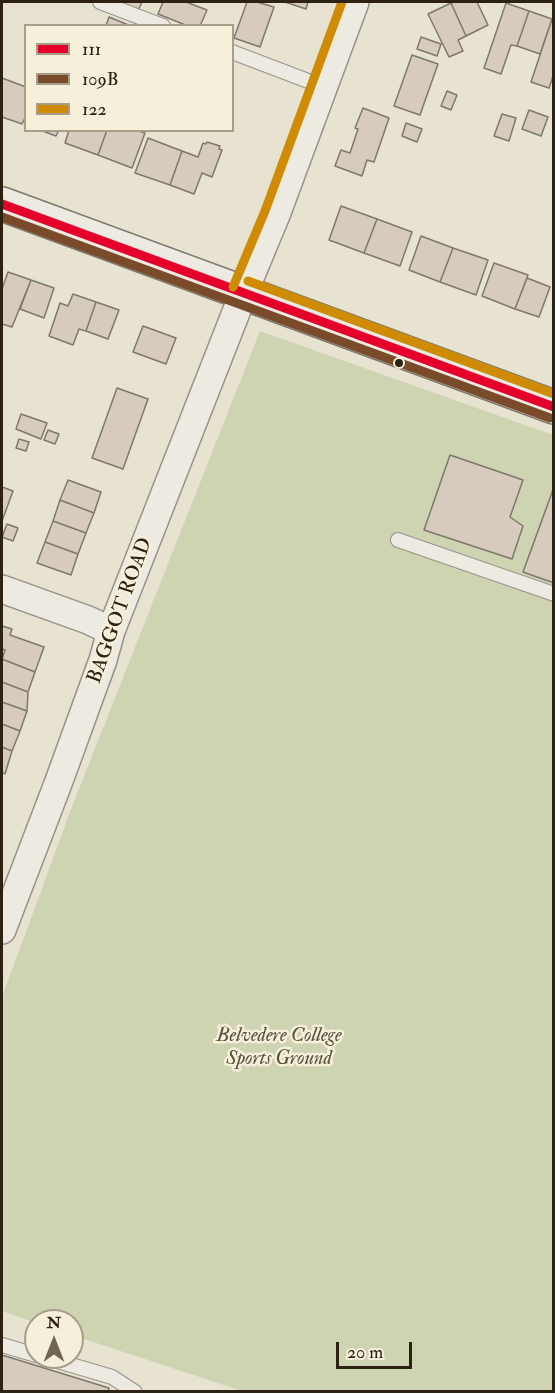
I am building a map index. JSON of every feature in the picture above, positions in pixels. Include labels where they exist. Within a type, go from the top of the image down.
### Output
[{"type":"main road","points":[[2,204],[554,407]]},
{"type":"street","name":"BAGGOT ROAD","points":[[2,930],[99,671],[111,631],[276,215],[355,2]]},
{"type":"street","points":[[2,589],[88,620],[111,631]]},
{"type":"lane","points":[[100,2],[158,24]]},
{"type":"lane","points":[[234,53],[324,87]]},
{"type":"lane","points":[[398,540],[554,594]]},
{"type":"lane","points":[[2,1345],[24,1351]]},
{"type":"lane","points":[[84,1369],[112,1377],[135,1392]]},
{"type":"green space","name":"Belvedere College Sports Ground","points":[[260,331],[553,435],[553,1391],[242,1391],[84,1339],[84,1309],[24,1309],[24,1319],[2,1311],[2,997],[73,804]]},
{"type":"building","points":[[106,2],[142,2],[137,13]]},
{"type":"building","points":[[163,2],[186,2],[207,10],[201,24],[183,24],[158,14]]},
{"type":"building","points":[[247,2],[257,2],[274,7],[260,47],[234,38]]},
{"type":"building","points":[[285,2],[308,2],[306,9]]},
{"type":"building","points":[[477,2],[488,25],[466,36],[451,3]]},
{"type":"building","points":[[451,3],[466,36],[458,40],[463,51],[449,57],[428,14]]},
{"type":"building","points":[[506,3],[529,11],[517,46],[511,45],[501,74],[484,68]]},
{"type":"building","points":[[529,11],[552,19],[540,54],[517,46]]},
{"type":"building","points":[[109,17],[126,24],[107,24]]},
{"type":"building","points":[[552,19],[554,19],[554,73],[549,88],[531,82]]},
{"type":"building","points":[[421,37],[441,44],[437,56],[417,49]]},
{"type":"building","points":[[412,55],[438,64],[420,115],[394,106]]},
{"type":"building","points":[[2,78],[24,86],[24,120],[22,124],[2,117]]},
{"type":"building","points":[[447,91],[457,95],[451,110],[441,106]]},
{"type":"building","points":[[363,108],[389,118],[374,162],[367,160],[362,176],[335,166],[341,150],[350,153],[358,129],[355,128]]},
{"type":"building","points":[[529,110],[548,117],[541,136],[522,129]]},
{"type":"building","points":[[502,114],[516,118],[509,141],[494,136]]},
{"type":"building","points":[[406,123],[422,129],[417,142],[402,136]]},
{"type":"building","points":[[45,132],[58,132],[56,136]]},
{"type":"building","points":[[68,132],[106,132],[98,155],[65,143]]},
{"type":"building","points":[[106,132],[145,133],[132,168],[98,155]]},
{"type":"building","points":[[148,138],[182,151],[170,185],[135,173]]},
{"type":"building","points":[[203,143],[220,146],[219,149],[222,150],[212,177],[202,173],[194,194],[170,185],[182,151],[198,157]]},
{"type":"building","points":[[341,206],[377,219],[364,253],[329,240]]},
{"type":"building","points":[[377,219],[412,232],[400,266],[364,253]]},
{"type":"building","points":[[421,236],[453,248],[440,282],[409,270]]},
{"type":"building","points":[[453,248],[488,260],[476,295],[440,282]]},
{"type":"building","points":[[494,263],[528,275],[515,309],[482,296]]},
{"type":"building","points":[[8,272],[31,280],[12,327],[2,324],[2,289]]},
{"type":"building","points":[[527,278],[550,287],[539,317],[515,309]]},
{"type":"building","points":[[31,280],[54,288],[44,318],[20,309]]},
{"type":"building","points":[[73,294],[96,302],[86,331],[79,329],[73,345],[49,336],[60,303],[68,306]]},
{"type":"building","points":[[96,302],[119,310],[108,339],[86,331]]},
{"type":"building","points":[[143,326],[176,338],[166,364],[133,352]]},
{"type":"building","points":[[117,388],[148,399],[123,469],[92,458]]},
{"type":"building","points":[[21,414],[47,423],[41,439],[16,429]]},
{"type":"building","points":[[48,430],[59,434],[55,444],[44,440]]},
{"type":"building","points":[[19,439],[29,442],[26,451],[16,448]]},
{"type":"building","points":[[450,455],[523,480],[510,517],[523,526],[512,559],[424,530]]},
{"type":"building","points":[[68,480],[101,492],[94,513],[60,500]]},
{"type":"building","points":[[2,487],[13,491],[2,521]]},
{"type":"building","points":[[554,487],[554,583],[523,572]]},
{"type":"building","points":[[60,500],[94,513],[86,533],[53,521]]},
{"type":"building","points":[[53,521],[86,533],[78,554],[45,542]]},
{"type":"building","points":[[7,524],[18,528],[13,541],[2,537]]},
{"type":"building","points":[[45,542],[78,554],[71,575],[37,563]]},
{"type":"building","points":[[2,626],[12,629],[10,635],[44,647],[35,672],[2,659],[5,650],[2,649]]},
{"type":"building","points":[[2,659],[35,672],[28,692],[2,682]]},
{"type":"building","points":[[2,682],[28,692],[27,711],[2,702]]},
{"type":"building","points":[[2,702],[27,711],[20,731],[2,724]]},
{"type":"building","points":[[2,724],[20,731],[12,751],[2,747]]},
{"type":"building","points":[[2,747],[12,751],[5,774],[2,772]]},
{"type":"building","points":[[2,1355],[24,1362],[24,1369],[47,1369],[109,1388],[108,1392],[2,1392]]},
{"type":"transit line","name":"122","points":[[233,287],[265,211],[342,2]]},
{"type":"transit line","name":"111","points":[[2,204],[554,407]]},
{"type":"transit line","name":"109B","points":[[2,217],[550,418]]},
{"type":"transit line","name":"122","points":[[248,281],[554,394]]}]
